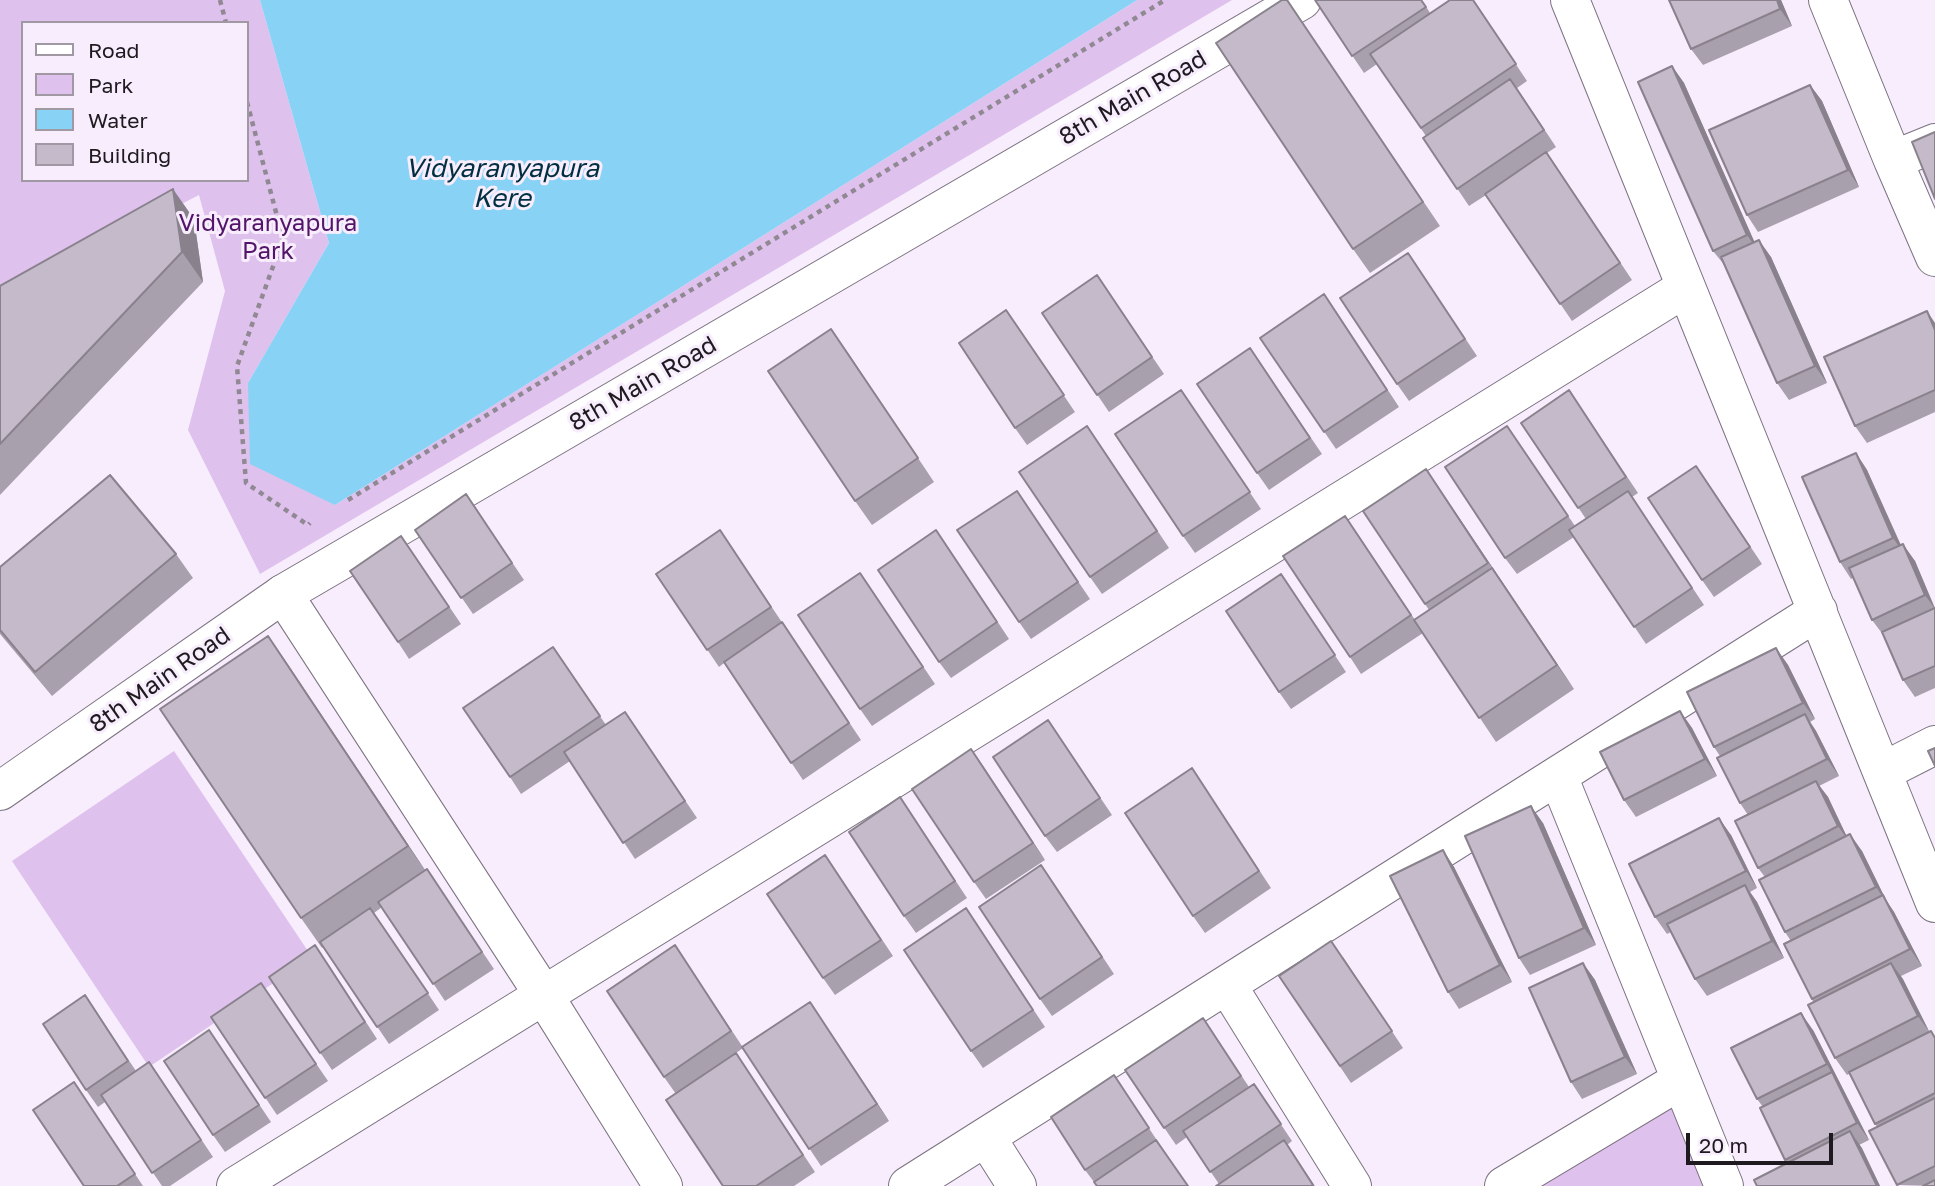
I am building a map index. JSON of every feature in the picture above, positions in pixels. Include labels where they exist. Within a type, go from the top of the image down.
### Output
[{"type":"street","name":"8th Main Road","points":[[0,791],[282,594],[1302,0]]},
{"type":"street","points":[[1570,0],[1935,903]]},
{"type":"street","points":[[1828,0],[1935,257]]},
{"type":"street","points":[[1893,160],[1935,143]]},
{"type":"street","points":[[236,1186],[1685,288]]},
{"type":"street","points":[[282,594],[543,994],[663,1186]]},
{"type":"street","points":[[908,1186],[1818,611]]},
{"type":"street","points":[[1882,772],[1935,745]]},
{"type":"street","points":[[1558,776],[1724,1186]]},
{"type":"street","points":[[1227,985],[1352,1186]]},
{"type":"street","points":[[1504,1186],[1681,1080]]},
{"type":"street","points":[[986,1137],[1017,1186]]},
{"type":"path","points":[[220,0],[225,21]]},
{"type":"path","points":[[343,503],[1164,0]]},
{"type":"path","points":[[248,106],[283,239],[237,366],[246,483],[308,525],[320,517]]},
{"type":"green space","name":"Vidyaranyapura Park","points":[[0,0],[260,0],[329,243],[248,383],[335,505],[1137,0],[1232,0],[260,574],[188,430],[225,291],[199,195],[0,297]]},
{"type":"green space","points":[[174,751],[312,957],[149,1067],[12,861]]},
{"type":"green space","points":[[1671,1100],[1705,1186],[1530,1186]]},
{"type":"water","name":"Vidyaranyapura Kere","points":[[260,0],[1137,0],[335,505],[250,464],[248,383],[329,243]]},
{"type":"building","points":[[1282,0],[1287,0],[1423,202],[1353,249],[1216,43]]},
{"type":"building","points":[[1315,0],[1421,0],[1426,7],[1352,56]]},
{"type":"building","points":[[1450,0],[1473,0],[1516,64],[1421,128],[1370,54]]},
{"type":"building","points":[[1669,0],[1777,0],[1780,9],[1691,49]]},
{"type":"building","points":[[1672,66],[1747,235],[1713,251],[1638,82]]},
{"type":"building","points":[[1510,79],[1544,130],[1457,189],[1423,138]]},
{"type":"building","points":[[1810,85],[1848,170],[1747,215],[1709,130]]},
{"type":"building","points":[[1935,132],[1935,199],[1912,142]]},
{"type":"building","points":[[1546,152],[1620,263],[1560,304],[1485,194]]},
{"type":"building","points":[[173,189],[182,252],[0,444],[0,286]]},
{"type":"building","points":[[1759,240],[1815,366],[1777,383],[1721,257]]},
{"type":"building","points":[[1408,253],[1465,339],[1397,384],[1340,298]]},
{"type":"building","points":[[1097,275],[1152,357],[1097,395],[1042,313]]},
{"type":"building","points":[[1324,294],[1387,390],[1324,432],[1260,338]]},
{"type":"building","points":[[1006,310],[1064,395],[1015,428],[959,343]]},
{"type":"building","points":[[1927,311],[1935,330],[1935,390],[1855,426],[1824,357]]},
{"type":"building","points":[[831,329],[918,458],[855,501],[768,371]]},
{"type":"building","points":[[1250,348],[1310,438],[1257,473],[1197,384]]},
{"type":"building","points":[[1181,390],[1250,492],[1183,536],[1115,434]]},
{"type":"building","points":[[1569,390],[1626,477],[1578,508],[1521,423]]},
{"type":"building","points":[[1087,426],[1157,531],[1090,577],[1019,472]]},
{"type":"building","points":[[1507,426],[1568,516],[1505,558],[1445,467]]},
{"type":"building","points":[[1856,453],[1893,538],[1840,562],[1802,477]]},
{"type":"building","points":[[1696,466],[1750,547],[1702,580],[1648,498]]},
{"type":"building","points":[[1426,469],[1488,563],[1425,604],[1363,511]]},
{"type":"building","points":[[110,475],[176,554],[35,672],[0,630],[0,567]]},
{"type":"building","points":[[1017,491],[1078,582],[1019,622],[957,530]]},
{"type":"building","points":[[1628,491],[1692,588],[1634,627],[1569,530]]},
{"type":"building","points":[[466,494],[512,563],[461,598],[415,530]]},
{"type":"building","points":[[1345,516],[1411,615],[1350,657],[1283,556]]},
{"type":"building","points":[[720,530],[771,607],[707,650],[656,574]]},
{"type":"building","points":[[936,530],[997,622],[939,662],[878,570]]},
{"type":"building","points":[[401,536],[449,607],[398,642],[350,571]]},
{"type":"building","points":[[1903,544],[1925,595],[1872,620],[1849,568]]},
{"type":"building","points":[[1492,568],[1557,665],[1479,718],[1414,620]]},
{"type":"building","points":[[860,573],[923,667],[860,709],[798,615]]},
{"type":"building","points":[[1281,574],[1335,655],[1279,692],[1226,611]]},
{"type":"building","points":[[1935,608],[1935,666],[1903,680],[1882,632]]},
{"type":"building","points":[[782,622],[849,723],[791,763],[724,662]]},
{"type":"building","points":[[268,636],[408,846],[301,918],[160,709]]},
{"type":"building","points":[[553,647],[600,716],[510,777],[463,708]]},
{"type":"building","points":[[1776,648],[1803,703],[1714,747],[1687,692]]},
{"type":"building","points":[[1680,711],[1705,759],[1624,800],[1600,752]]},
{"type":"building","points":[[625,712],[685,801],[623,843],[564,752]]},
{"type":"building","points":[[1805,714],[1827,759],[1740,803],[1717,758]]},
{"type":"building","points":[[1048,720],[1100,798],[1045,836],[993,757]]},
{"type":"building","points":[[1935,748],[1935,766],[1928,751]]},
{"type":"building","points":[[971,749],[1033,843],[974,882],[912,789]]},
{"type":"building","points":[[1192,768],[1259,871],[1193,916],[1125,813]]},
{"type":"building","points":[[1816,781],[1838,826],[1758,868],[1735,821]]},
{"type":"building","points":[[900,797],[955,881],[904,916],[849,832]]},
{"type":"building","points":[[1531,806],[1584,928],[1519,958],[1465,836]]},
{"type":"building","points":[[1719,818],[1746,871],[1655,917],[1629,864]]},
{"type":"building","points":[[1850,834],[1876,887],[1785,932],[1759,880]]},
{"type":"building","points":[[1443,850],[1500,965],[1448,992],[1390,876]]},
{"type":"building","points":[[825,855],[881,940],[823,978],[767,894]]},
{"type":"building","points":[[1041,865],[1102,957],[1040,999],[979,907]]},
{"type":"building","points":[[427,869],[482,952],[433,984],[378,902]]},
{"type":"building","points":[[1745,885],[1772,941],[1695,979],[1667,924]]},
{"type":"building","points":[[1883,895],[1910,949],[1812,999],[1784,944]]},
{"type":"building","points":[[370,908],[428,993],[377,1027],[320,942]]},
{"type":"building","points":[[966,908],[1033,1010],[971,1051],[904,950]]},
{"type":"building","points":[[1331,941],[1392,1031],[1340,1066],[1279,976]]},
{"type":"building","points":[[315,945],[365,1022],[320,1053],[269,977]]},
{"type":"building","points":[[675,945],[731,1031],[664,1077],[607,991]]},
{"type":"building","points":[[1583,963],[1625,1057],[1571,1082],[1529,988]]},
{"type":"building","points":[[1891,963],[1918,1016],[1835,1058],[1808,1005]]},
{"type":"building","points":[[261,983],[316,1064],[265,1098],[211,1017]]},
{"type":"building","points":[[85,995],[128,1061],[86,1090],[43,1024]]},
{"type":"building","points":[[810,1002],[877,1104],[809,1149],[742,1047]]},
{"type":"building","points":[[1801,1013],[1827,1064],[1757,1099],[1731,1048]]},
{"type":"building","points":[[1203,1018],[1241,1076],[1164,1128],[1125,1070]]},
{"type":"building","points":[[209,1030],[259,1105],[213,1135],[164,1061]]},
{"type":"building","points":[[1931,1031],[1935,1038],[1935,1093],[1875,1124],[1849,1072]]},
{"type":"building","points":[[736,1053],[803,1155],[756,1186],[723,1186],[666,1100]]},
{"type":"building","points":[[149,1062],[201,1140],[152,1173],[101,1095]]},
{"type":"building","points":[[1832,1072],[1857,1123],[1785,1160],[1760,1108]]},
{"type":"building","points":[[1114,1075],[1149,1128],[1085,1170],[1051,1117]]},
{"type":"building","points":[[74,1082],[135,1174],[117,1186],[84,1186],[33,1110]]},
{"type":"building","points":[[1254,1084],[1281,1124],[1210,1172],[1183,1131]]},
{"type":"building","points":[[1935,1098],[1935,1166],[1897,1185],[1869,1131]]},
{"type":"building","points":[[1850,1131],[1877,1186],[1757,1186],[1754,1180]]},
{"type":"building","points":[[1156,1140],[1188,1186],[1097,1186],[1094,1182]]},
{"type":"building","points":[[1284,1140],[1313,1185],[1216,1186]]},
{"type":"building","points":[[1935,1180],[1935,1186],[1923,1186]]}]
